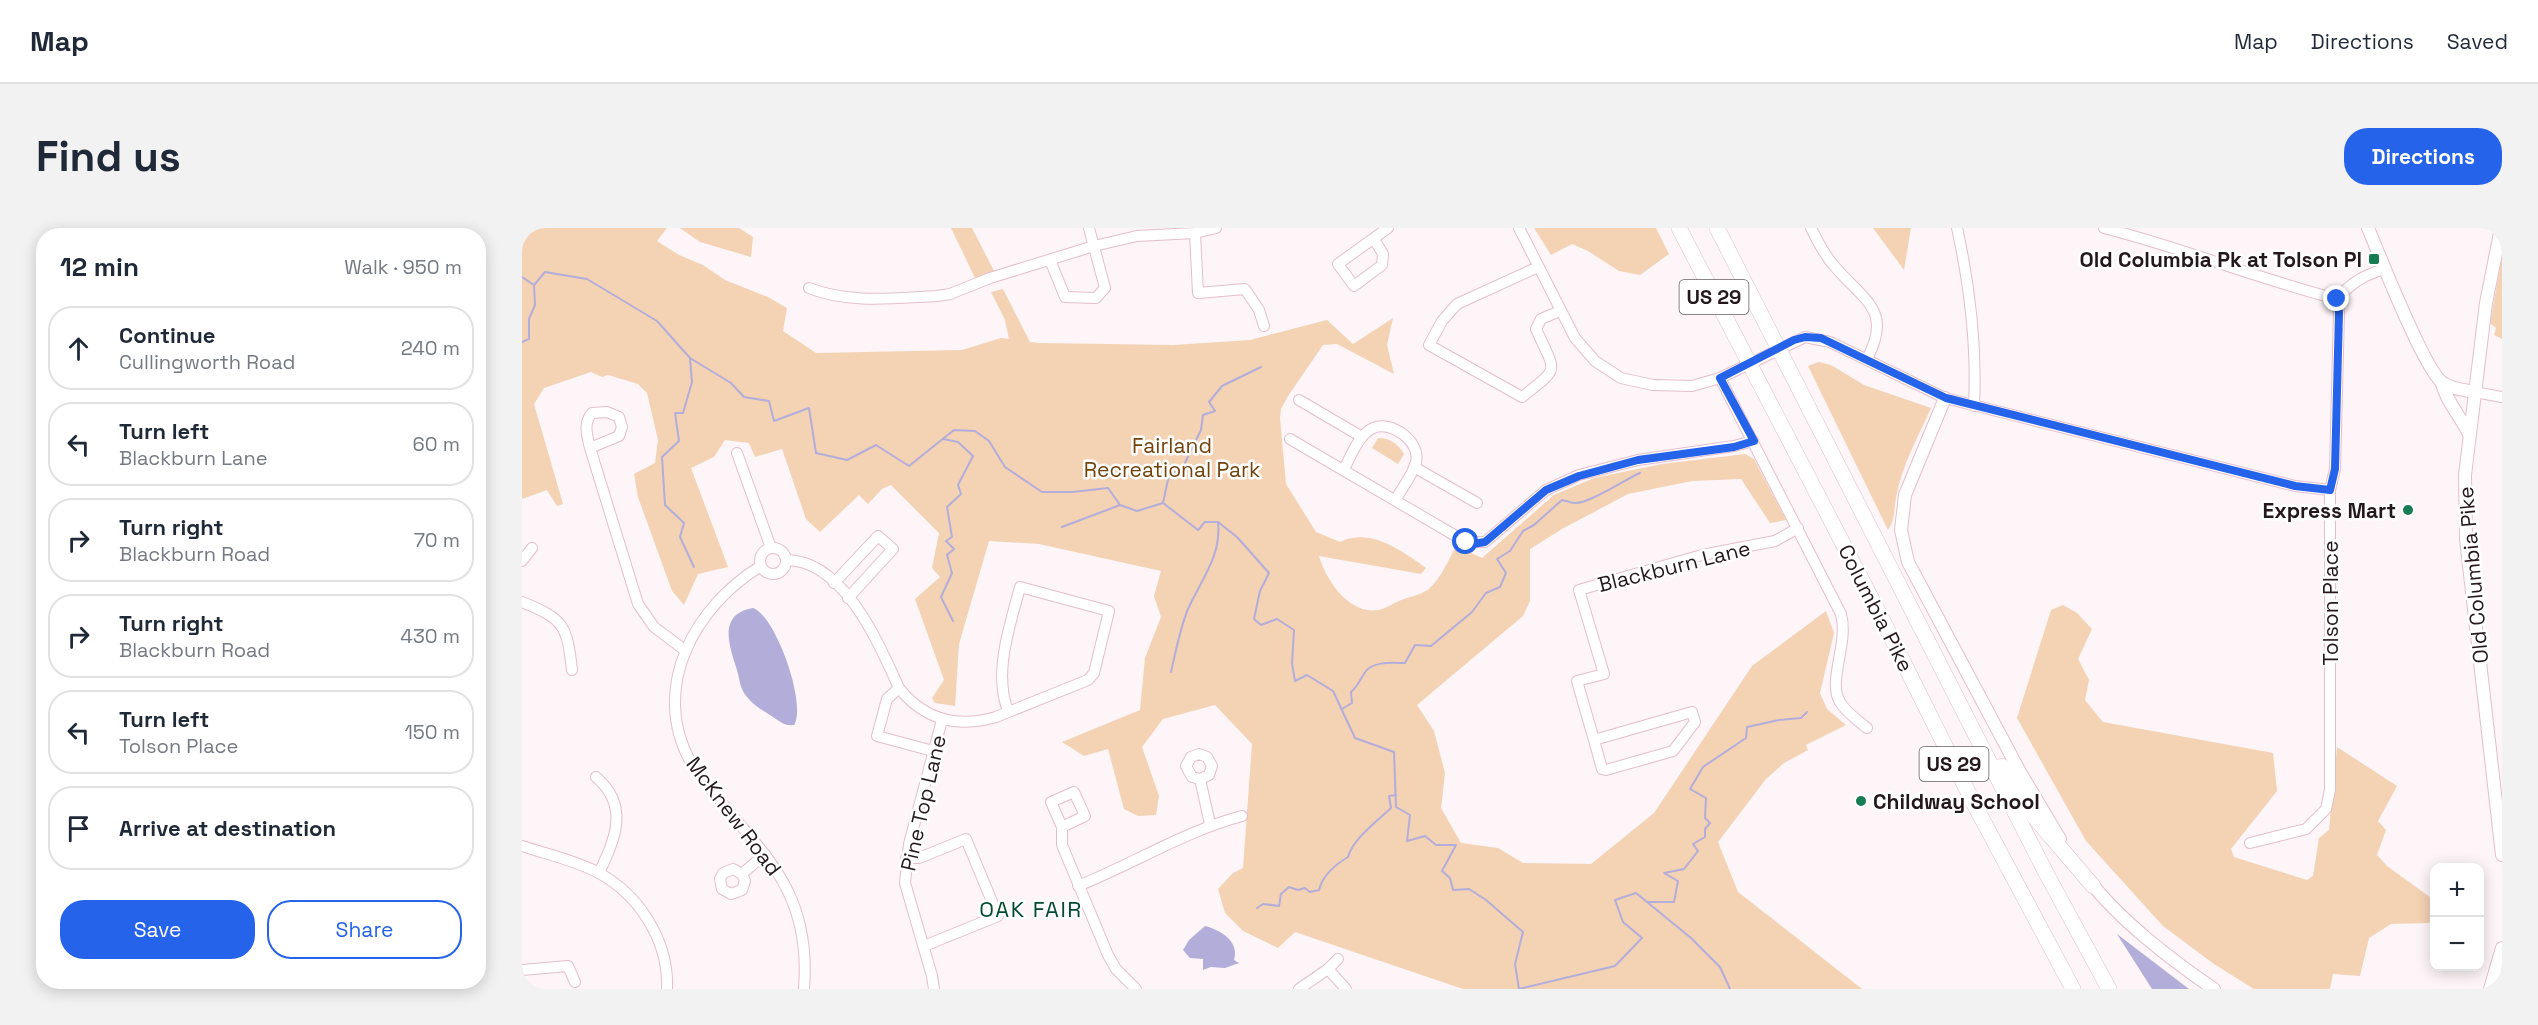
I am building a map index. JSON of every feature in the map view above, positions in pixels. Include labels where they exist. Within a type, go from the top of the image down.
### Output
[{"type":"highway","name":"Columbia Pike","points":[[1679,228],[1879,613],[1973,802],[2073,989]]},
{"type":"highway","name":"Columbia Pike","points":[[1717,228],[2045,871],[2109,989]]},
{"type":"highway","points":[[1932,647],[2030,810],[2093,886]]},
{"type":"highway","points":[[2046,937],[2065,989]]},
{"type":"main road","points":[[2368,228],[2414,334],[2442,383],[2444,394],[2469,434]]},
{"type":"main road","name":"Old Columbia Pike","points":[[2501,228],[2486,303],[2465,475],[2466,539],[2502,855]]},
{"type":"main road","points":[[2442,383],[2459,390],[2475,392]]},
{"type":"main road","points":[[1946,398],[1905,495],[1901,530],[1908,562],[2025,780],[2062,842],[2093,886],[2156,945],[2214,989]]},
{"type":"main road","points":[[2490,989],[2502,948]]},
{"type":"street","points":[[1050,260],[1065,297],[1095,298],[1105,288],[1089,228]]},
{"type":"street","points":[[808,288],[852,300],[937,296],[950,294],[990,278],[1094,246],[1137,236],[1195,233],[1216,228]]},
{"type":"street","points":[[1374,239],[1383,254],[1382,265],[1354,286],[1338,264],[1388,228]]},
{"type":"street","points":[[1519,228],[1567,326],[1584,350],[1595,361],[1621,378],[1635,383],[1671,387],[1705,384],[1794,340],[1812,337],[1830,342],[1946,398],[2295,486],[2330,490]]},
{"type":"street","points":[[1811,228],[1833,266],[1871,307],[1878,331],[1877,340],[1867,359]]},
{"type":"street","points":[[1957,228],[1973,323],[1974,406]]},
{"type":"street","points":[[2104,228],[2145,238],[2298,289],[2337,299],[2350,285],[2363,276],[2385,269]]},
{"type":"street","points":[[1195,233],[1198,293],[1245,289],[1259,310],[1264,326]]},
{"type":"street","points":[[1538,267],[1457,304],[1442,321],[1429,345],[1522,397],[1551,374],[1552,366],[1536,329],[1540,319],[1560,311]]},
{"type":"street","name":"Tolson Place","points":[[2250,843],[2306,829],[2326,809],[2330,790],[2330,490],[2335,469],[2339,313],[2337,299]]},
{"type":"street","points":[[1720,378],[1834,596],[1844,626],[1843,645],[1836,675],[1836,695],[1845,709],[1867,728]]},
{"type":"street","points":[[2475,392],[2502,397]]},
{"type":"street","points":[[1299,400],[1362,437]]},
{"type":"street","points":[[1344,469],[1362,437],[1374,427],[1392,428],[1411,441],[1417,456],[1414,467],[1396,499]]},
{"type":"street","points":[[1290,439],[1466,542],[1478,544],[1491,539],[1546,490],[1579,476],[1638,460],[1734,447],[1754,441]]},
{"type":"street","points":[[590,448],[638,604],[654,627],[686,651]]},
{"type":"street","points":[[737,453],[771,548]]},
{"type":"street","points":[[1414,467],[1477,503]]},
{"type":"street","name":"Blackburn Lane","points":[[1594,740],[1692,712],[1695,722],[1673,751],[1606,770],[1602,768],[1577,681],[1604,674],[1579,590],[1702,555],[1775,541],[1798,528]]},
{"type":"street","points":[[834,583],[878,536],[893,549],[848,598]]},
{"type":"street","points":[[522,561],[532,548]]},
{"type":"street","points":[[771,548],[780,551],[786,560],[785,566],[777,573],[769,573],[761,566],[762,555],[771,548]]},
{"type":"street","points":[[786,560],[814,567],[834,583],[874,634],[899,688],[916,706],[942,720],[955,723],[982,721],[1008,711],[1092,676],[1109,610],[1020,587],[1006,642],[1002,680],[1008,711]]},
{"type":"street","name":"McKnew Road","points":[[761,566],[730,589],[700,625],[680,665],[673,699],[681,745],[700,776],[765,854],[789,891],[801,927],[805,950],[804,989]]},
{"type":"street","points":[[522,602],[552,616],[566,631],[572,670]]},
{"type":"street","points":[[899,688],[887,699],[878,736],[933,751]]},
{"type":"street","name":"Pine Top Lane","points":[[934,989],[905,883],[906,858],[942,720]]},
{"type":"street","points":[[596,777],[612,794],[617,814],[614,840],[599,873]]},
{"type":"street","points":[[1200,779],[1210,824]]},
{"type":"street","points":[[1078,886],[1127,865],[1210,824],[1242,816]]},
{"type":"street","points":[[1062,827],[1062,845],[1108,955],[1116,969],[1136,989]]},
{"type":"street","points":[[906,858],[919,858],[966,839],[998,916],[924,946]]},
{"type":"street","points":[[522,846],[599,873],[628,896],[650,923],[663,951],[667,989]]},
{"type":"street","points":[[742,874],[765,854]]},
{"type":"street","points":[[1299,989],[1328,969],[1338,959]]},
{"type":"street","points":[[522,970],[568,966],[575,982]]},
{"type":"street","points":[[1328,969],[1346,989]]},
{"type":"green space","name":"Fairland Recreational Park","points":[[522,228],[667,228],[657,241],[679,255],[703,265],[725,280],[768,297],[787,308],[783,331],[816,353],[962,350],[1001,338],[1009,339],[1005,320],[991,292],[1003,289],[1030,342],[1039,343],[1173,345],[1250,340],[1327,320],[1353,344],[1393,318],[1387,345],[1394,374],[1337,344],[1323,345],[1288,396],[1281,409],[1280,418],[1286,484],[1316,532],[1340,542],[1363,537],[1375,539],[1396,548],[1426,568],[1421,574],[1319,556],[1327,575],[1340,594],[1358,607],[1367,610],[1383,609],[1426,591],[1441,575],[1456,546],[1482,558],[1554,495],[1594,478],[1662,464],[1745,454],[1754,459],[1786,520],[1770,523],[1741,479],[1692,481],[1628,494],[1530,549],[1530,601],[1523,616],[1417,705],[1434,731],[1445,773],[1441,808],[1461,843],[1498,848],[1523,863],[1591,864],[1654,813],[1752,666],[1826,611],[1834,633],[1820,693],[1827,709],[1846,725],[1806,745],[1808,750],[1784,763],[1766,779],[1718,842],[1738,892],[1862,989],[1463,989],[1295,932],[1278,948],[1243,931],[1225,913],[1218,889],[1233,873],[1243,868],[1252,744],[1215,705],[1163,719],[1142,747],[1159,796],[1156,815],[1138,816],[1124,809],[1108,749],[1084,756],[1062,742],[1140,710],[1145,658],[1161,617],[1154,596],[1161,571],[1039,544],[989,541],[959,644],[955,706],[935,703],[932,698],[944,680],[915,599],[940,577],[932,568],[939,533],[891,485],[882,489],[868,504],[859,495],[820,532],[806,519],[782,449],[755,457],[749,443],[725,440],[714,457],[691,468],[728,567],[698,574],[684,605],[672,591],[638,497],[634,474],[655,463],[658,440],[647,393],[638,384],[608,375],[602,377],[591,372],[544,388],[534,404],[563,504],[557,506],[547,490],[522,499]]},
{"type":"green space","points":[[680,228],[739,228],[753,237],[751,257],[700,242]]},
{"type":"green space","points":[[951,228],[972,228],[994,271],[975,278]]},
{"type":"green space","points":[[1534,228],[1656,228],[1669,254],[1640,275],[1619,271],[1588,251],[1572,244],[1551,255]]},
{"type":"green space","points":[[1873,228],[1911,228],[1904,270]]},
{"type":"green space","points":[[2502,257],[2502,339],[2494,335],[2496,328],[2490,323]]},
{"type":"green space","points":[[1819,362],[1831,365],[1864,385],[1931,408],[1910,452],[1898,486],[1893,519],[1888,530],[1808,366]]},
{"type":"green space","points":[[1378,438],[1390,440],[1402,450],[1404,454],[1398,464],[1372,448]]},
{"type":"green space","points":[[2063,605],[2077,613],[2092,629],[2078,659],[2089,680],[2085,700],[2103,722],[2273,753],[2277,791],[2231,849],[2234,857],[2307,880],[2313,876],[2319,838],[2329,830],[2337,747],[2397,786],[2378,821],[2386,830],[2377,855],[2387,866],[2430,897],[2429,923],[2391,924],[2369,938],[2360,976],[2333,974],[2330,989],[2254,989],[2214,964],[2163,926],[2086,841],[2017,718],[2051,610]]},
{"type":"shaded area","points":[[753,608],[771,627],[787,662],[796,699],[797,715],[794,725],[783,723],[759,708],[744,694],[741,686],[729,640],[730,623],[742,611]]},
{"type":"shaded area","points":[[1205,926],[1227,937],[1234,947],[1234,960],[1239,963],[1225,968],[1211,967],[1203,970],[1203,959],[1190,958],[1183,950],[1189,940]]},
{"type":"shaded area","points":[[2117,934],[2189,989],[2152,989]]},
{"type":"waterway","points":[[522,277],[534,285],[545,272],[587,279],[657,321],[690,358],[731,383],[744,397],[769,401],[774,421],[809,408],[816,453],[847,460],[876,445],[909,466],[954,430],[975,431],[989,441],[1005,467],[1042,492],[1072,492],[1108,488],[1120,505],[1062,527]]},
{"type":"waterway","points":[[522,342],[529,339],[529,319],[535,305],[534,285]]},
{"type":"waterway","points":[[690,359],[692,382],[683,413],[675,413],[679,441],[662,457],[665,505],[684,523],[680,537],[694,567]]},
{"type":"waterway","points":[[1120,505],[1137,511],[1163,503],[1169,475],[1182,469],[1201,430],[1203,415],[1215,411],[1209,402],[1222,386],[1261,367]]},
{"type":"waterway","points":[[943,439],[958,442],[973,456],[958,485],[961,494],[947,507],[952,537],[946,541],[954,549],[947,555],[952,573],[941,597],[953,621]]},
{"type":"waterway","points":[[1342,709],[1352,703],[1351,692],[1369,668],[1384,663],[1405,663],[1415,645],[1431,646],[1472,612],[1486,593],[1500,587],[1506,573],[1497,559],[1510,551],[1523,531],[1534,525],[1562,500],[1575,503],[1589,500],[1640,473]]},
{"type":"waterway","points":[[1163,503],[1198,530],[1205,522],[1218,522],[1237,537],[1269,573],[1260,591],[1254,619],[1261,625],[1277,619],[1294,630],[1292,663],[1295,681],[1307,675],[1333,691],[1355,738],[1394,752],[1396,807],[1410,815],[1407,841],[1425,836],[1436,845],[1456,845],[1442,871],[1450,878],[1453,890],[1469,889],[1486,900],[1523,932],[1515,964],[1519,989],[1615,966],[1642,938],[1623,922],[1615,900],[1636,893],[1691,938],[1720,967],[1730,989]]},
{"type":"waterway","points":[[1171,672],[1185,616],[1214,556],[1218,522]]},
{"type":"waterway","points":[[1648,902],[1674,902],[1678,881],[1664,873],[1684,869],[1698,851],[1693,844],[1705,837],[1705,829],[1710,823],[1705,818],[1706,798],[1690,789],[1703,767],[1746,738],[1747,727],[1801,718],[1807,712]]},
{"type":"waterway","points":[[1257,908],[1263,904],[1279,906],[1281,894],[1289,887],[1298,890],[1305,888],[1310,892],[1319,890],[1330,871],[1348,857],[1360,837],[1391,808],[1389,796],[1396,795]]},
{"type":"place","name":"Old Columbia Pk at Tolson Pl","points":[[2374,259]]},
{"type":"place","name":"Express Mart","points":[[2408,510]]},
{"type":"place","name":"Childway School","points":[[1861,801]]},
{"type":"district","name":"OAK FAIR","points":[[1031,909]]},
{"type":"route","points":[[1466,542],[1478,544],[1491,539],[1546,490],[1579,476],[1638,460],[1734,447],[1754,441],[1720,378],[1794,340],[1805,337],[1821,338],[1946,398],[2295,486],[2330,490],[2335,469],[2339,313],[2337,299]]}]
